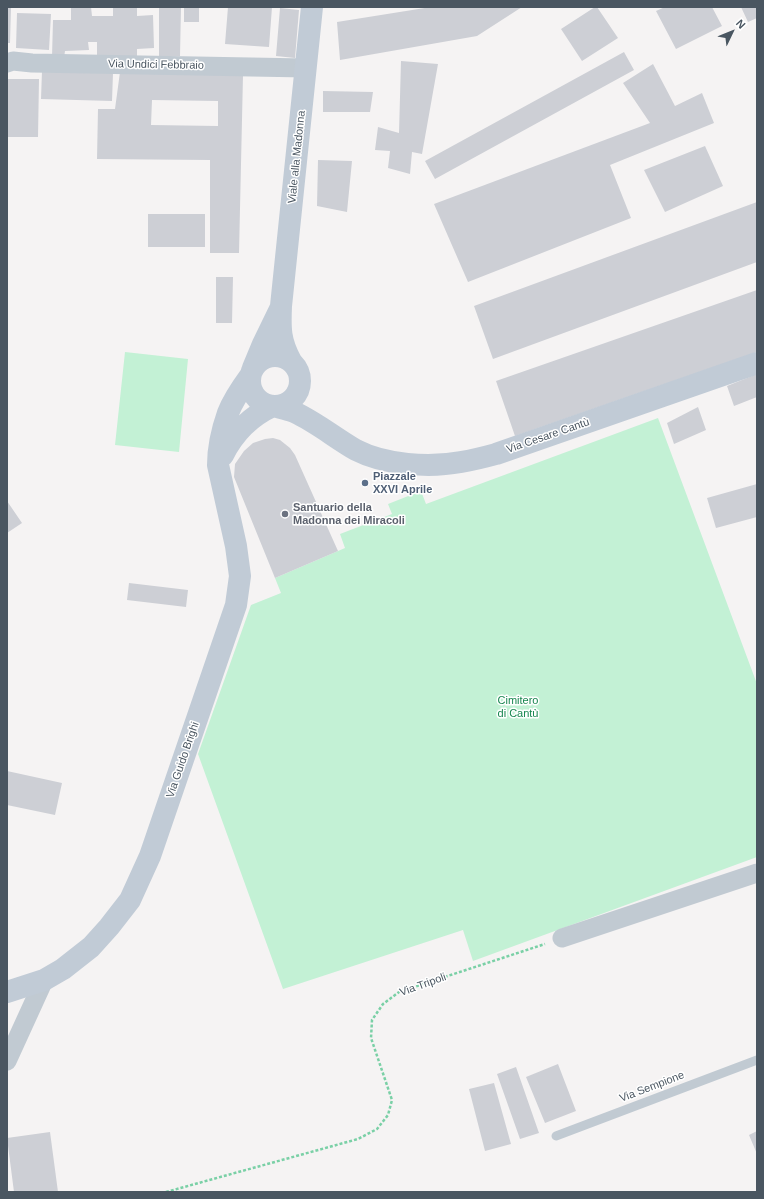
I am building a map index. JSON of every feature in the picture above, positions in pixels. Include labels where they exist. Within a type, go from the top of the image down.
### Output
[{"type":"street","name":"Viale alla Madonna","points":[[295,371],[284,350],[280,327],[312,7]]},
{"type":"street","name":"Via Undici Febbraio","points":[[7,63],[13,61],[40,63],[306,68]]},
{"type":"street","name":"Viale alla Madonna","points":[[252,372],[281,306]]},
{"type":"street","points":[[278,356],[286,359],[295,371],[299,389],[294,398],[286,404],[273,406],[266,405],[258,400],[254,395],[250,386],[252,372],[258,362],[267,357],[278,356]]},
{"type":"street","name":"Via Cesare Cantù","points":[[273,406],[292,411],[304,417],[366,454],[407,463],[438,465],[461,462],[496,454],[757,363]]},
{"type":"street","name":"Via Cesare Cantù","points":[[295,371],[311,409],[317,418],[337,438]]},
{"type":"street","name":"Via Guido Brighi","points":[[7,992],[44,980],[63,969],[91,947],[109,928],[130,900],[150,856],[236,605],[240,576],[236,546],[218,465],[218,453],[220,438],[228,412],[252,372]]},
{"type":"street","points":[[218,465],[228,445],[240,430],[250,420],[273,406]]},
{"type":"street","points":[[562,938],[757,873]]},
{"type":"street","points":[[7,1061],[44,980]]},
{"type":"lane","name":"Via Sempione","points":[[556,1136],[757,1060]]},
{"type":"path","name":"Via Tripoli","points":[[166,1192],[358,1139],[377,1129],[388,1115],[392,1100],[371,1038],[372,1020],[383,1004],[399,992],[562,938]]},
{"type":"green space","points":[[125,352],[188,359],[179,452],[115,445]]},
{"type":"green space","name":"Cimitero di Cantù","points":[[658,418],[757,684],[757,857],[473,961],[463,930],[283,989],[198,754],[251,605],[281,593],[275,578],[345,548],[340,534],[392,514],[388,504],[421,491],[426,504]]},
{"type":"building","points":[[7,7],[11,7],[10,43],[7,43]]},
{"type":"building","points":[[71,7],[91,7],[92,16],[113,16],[113,7],[137,7],[137,16],[153,15],[154,48],[137,49],[137,59],[97,59],[97,42],[88,42],[89,50],[65,51],[64,58],[52,57],[53,20],[71,20]]},
{"type":"building","points":[[159,7],[181,7],[180,56],[159,56]]},
{"type":"building","points":[[184,7],[199,7],[199,22],[184,22]]},
{"type":"building","points":[[228,7],[272,7],[269,47],[225,44]]},
{"type":"building","points":[[431,7],[522,7],[477,36],[340,60],[337,22]]},
{"type":"building","points":[[597,7],[618,38],[582,61],[561,29]]},
{"type":"building","points":[[665,7],[712,7],[722,26],[676,49],[656,11]]},
{"type":"building","points":[[741,7],[757,7],[757,18],[748,22]]},
{"type":"building","points":[[280,8],[299,10],[295,58],[276,56]]},
{"type":"building","points":[[17,13],[51,14],[49,50],[16,48]]},
{"type":"building","points":[[624,52],[634,70],[435,179],[425,161]]},
{"type":"building","points":[[401,61],[438,64],[422,154],[412,152],[410,174],[388,168],[390,151],[375,150],[378,127],[399,133]]},
{"type":"building","points":[[653,64],[675,106],[702,93],[714,123],[610,165],[631,218],[468,282],[434,204],[650,123],[623,83]]},
{"type":"building","points":[[42,71],[113,73],[112,101],[41,99]]},
{"type":"building","points":[[120,72],[243,75],[239,253],[210,253],[210,160],[97,159],[98,109],[115,109]],"holes":[[[152,100],[218,101],[218,126],[151,125]]]},
{"type":"building","points":[[8,79],[39,79],[38,137],[7,137]]},
{"type":"building","points":[[323,91],[373,92],[370,112],[323,112]]},
{"type":"building","points":[[705,146],[723,186],[665,212],[644,170]]},
{"type":"building","points":[[318,160],[352,161],[347,212],[317,206]]},
{"type":"building","points":[[757,202],[757,262],[493,359],[474,306]]},
{"type":"building","points":[[148,214],[205,214],[205,247],[148,247]]},
{"type":"building","points":[[216,277],[233,277],[232,323],[216,323]]},
{"type":"building","points":[[757,290],[757,352],[515,436],[496,381]]},
{"type":"building","points":[[757,374],[757,397],[734,406],[727,386]]},
{"type":"building","points":[[698,407],[706,430],[674,444],[667,423]]},
{"type":"building","name":"Santuario della Madonna dei Miracoli","points":[[273,438],[280,440],[290,448],[295,455],[338,551],[275,578],[234,477],[235,464],[244,451],[253,443]]},
{"type":"building","points":[[757,484],[757,517],[716,528],[707,498]]},
{"type":"building","points":[[7,501],[22,523],[7,533]]},
{"type":"building","points":[[129,583],[188,590],[186,607],[127,600]]},
{"type":"building","points":[[7,771],[62,783],[55,815],[7,805]]},
{"type":"building","points":[[558,1064],[576,1111],[545,1123],[526,1077]]},
{"type":"building","points":[[516,1067],[539,1133],[520,1139],[497,1074]]},
{"type":"building","points":[[494,1083],[511,1144],[485,1151],[469,1089]]},
{"type":"building","points":[[757,1131],[757,1154],[749,1135]]},
{"type":"building","points":[[50,1132],[58,1192],[14,1192],[7,1138]]},
{"type":"place","name":"Piazzale XXVI Aprile","points":[[365,483]]},
{"type":"place","name":"Santuario della Madonna dei Miracoli","points":[[285,514]]}]
